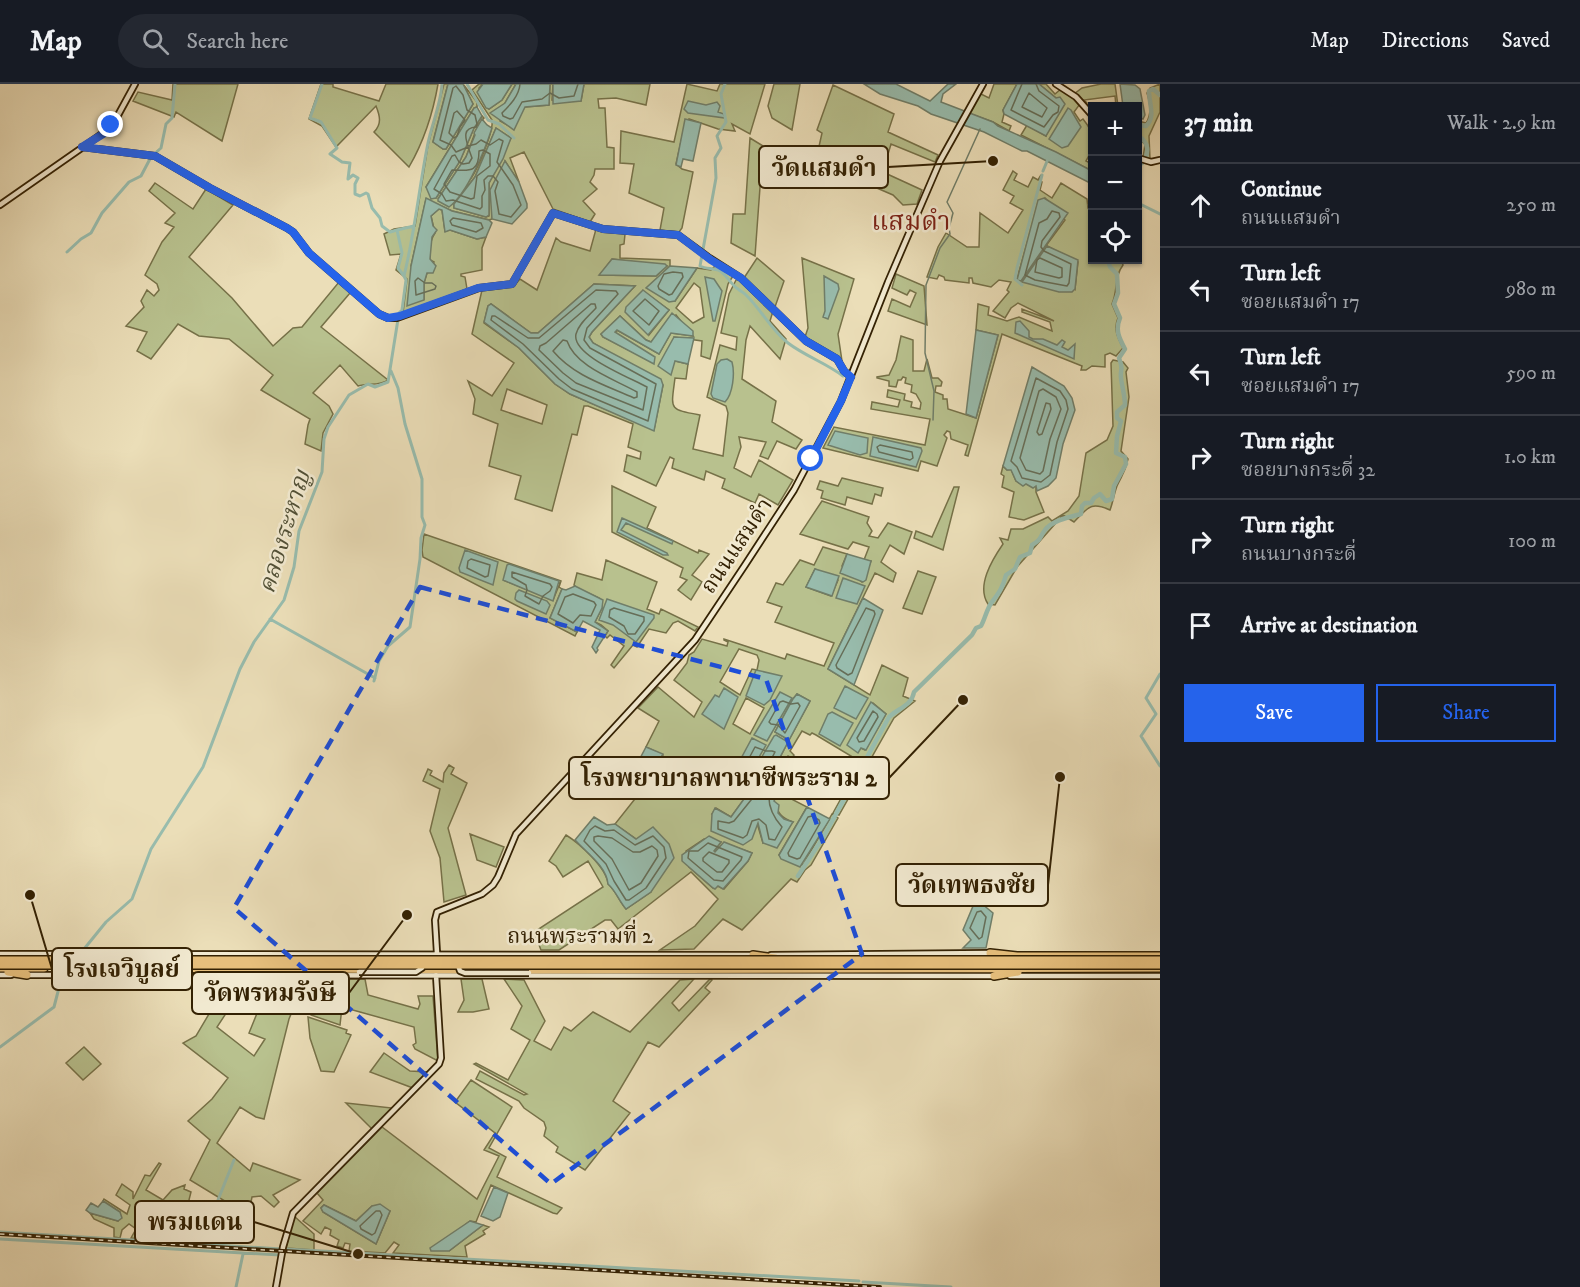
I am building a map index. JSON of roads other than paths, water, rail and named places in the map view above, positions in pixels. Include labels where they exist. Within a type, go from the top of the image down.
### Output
[{"type":"highway","points":[[990,953],[1017,956],[1115,956],[1160,964]]},
{"type":"highway","points":[[753,955],[786,960]]},
{"type":"highway","name":"ถนนพระรามที่ 2","points":[[0,960],[70,960],[79,956],[786,960],[994,968]]},
{"type":"highway","points":[[994,968],[1017,956]]},
{"type":"highway","points":[[1115,956],[1122,964],[1117,972]]},
{"type":"highway","points":[[0,960],[1160,964]]},
{"type":"highway","points":[[994,968],[1017,972],[1117,972],[1160,964]]},
{"type":"highway","points":[[0,970],[1160,964]]},
{"type":"highway","name":"ถนนพระรามที่ 2","points":[[0,970],[61,972],[74,968],[994,968],[1160,964]]},
{"type":"highway","points":[[753,975],[785,969]]},
{"type":"highway","points":[[0,970],[27,975]]},
{"type":"main road","points":[[0,206],[103,134],[111,125],[135,84]]},
{"type":"main road","name":"ถนนแสมดำ","points":[[437,953],[435,920],[437,912],[482,894],[491,888],[516,834],[698,636],[794,490],[841,401],[895,265],[940,161],[983,84]]},
{"type":"main road","points":[[1056,84],[1076,97],[1088,110]]},
{"type":"main road","points":[[82,147],[153,155],[291,230],[309,253],[379,314],[388,318],[397,318],[478,288],[512,284],[553,213],[603,229],[675,234],[741,278],[806,341],[837,359],[844,371],[851,377]]},
{"type":"main road","points":[[1143,160],[1160,160]]},
{"type":"main road","name":"ถนนพระรามที่ 2","points":[[0,954],[79,956],[437,953],[753,955],[990,953],[1160,964]]},
{"type":"main road","points":[[296,975],[313,972],[417,972],[422,964],[419,959],[415,958],[352,958],[298,954]]},
{"type":"main road","points":[[594,955],[464,958],[458,966],[460,971],[465,973],[591,974],[604,977]]},
{"type":"main road","name":"ถนนพระรามที่ 2","points":[[27,975],[61,972],[69,975],[604,977],[994,968]]},
{"type":"main road","points":[[276,1287],[293,1213],[439,1064],[441,1058],[436,975]]},
{"type":"water","points":[[448,84],[463,84],[473,104],[446,149],[443,149],[433,142]]},
{"type":"water","points":[[483,84],[512,84],[502,100],[489,109],[486,108],[477,92]]},
{"type":"water","points":[[516,84],[550,84],[549,105],[525,107],[514,130],[490,113],[505,103]]},
{"type":"water","points":[[553,84],[584,84],[581,101],[553,104]]},
{"type":"water","points":[[864,84],[896,84],[930,101],[948,84],[956,84],[943,94],[941,102],[993,122],[1088,169],[1088,182],[984,132],[880,94]]},
{"type":"water","points":[[1017,84],[1039,84],[1056,98],[1060,97],[1065,104],[1046,136],[1004,114],[1003,110]]},
{"type":"water","points":[[1120,84],[1135,85],[1140,89],[1145,115],[1143,119],[1142,102],[1122,102]]},
{"type":"water","points":[[688,101],[706,105],[717,102],[720,106],[718,112],[724,114],[725,118],[688,113],[684,109]]},
{"type":"water","points":[[477,107],[482,116],[474,128],[460,161],[436,198],[431,199],[426,187],[474,108]]},
{"type":"water","points":[[1068,108],[1081,127],[1068,146],[1062,148],[1049,139]]},
{"type":"water","points":[[482,119],[492,128],[489,137],[469,182],[449,207],[438,199],[466,157],[474,133]]},
{"type":"water","points":[[685,119],[701,123],[693,161],[683,159],[681,167],[676,165]]},
{"type":"water","points":[[496,128],[511,138],[503,159],[489,183],[489,215],[486,217],[454,208],[454,204],[475,177]]},
{"type":"water","points":[[505,161],[519,182],[527,204],[527,208],[512,224],[492,219],[490,190]]},
{"type":"water","points":[[426,198],[452,211],[489,220],[492,223],[486,237],[477,239],[450,230],[445,232],[442,210],[439,209],[431,216],[433,226],[437,230],[432,237],[430,259],[436,266],[433,273],[427,273],[424,283],[424,300],[407,306],[411,266]]},
{"type":"water","points":[[1044,198],[1068,213],[1021,281],[1017,280],[1038,200]]},
{"type":"water","points":[[1047,246],[1078,260],[1075,289],[1072,292],[1059,292],[1022,282]]},
{"type":"water","points":[[612,259],[667,266],[656,276],[599,275]]},
{"type":"water","points":[[670,266],[697,268],[675,301],[669,302],[646,288]]},
{"type":"water","points":[[824,276],[838,284],[839,289],[828,319],[823,317],[825,311]]},
{"type":"water","points":[[705,277],[714,279],[722,291],[715,321],[713,321]]},
{"type":"water","points":[[594,284],[635,286],[589,337],[593,343],[661,379],[663,385],[654,431],[570,394],[555,384],[519,348],[484,322],[488,306],[491,304],[531,333],[538,333]]},
{"type":"water","points":[[643,290],[669,310],[648,335],[625,312],[626,307]]},
{"type":"water","points":[[672,313],[693,331],[693,336],[671,333],[659,354],[617,330],[615,332],[655,357],[654,364],[601,334],[620,316],[651,342]]},
{"type":"water","points":[[1020,321],[1029,331],[1029,337],[1033,339],[1043,339],[1057,345],[1062,340],[1065,342],[1062,347],[1068,350],[1075,344],[1074,359],[1015,333],[1016,322]]},
{"type":"water","points":[[976,330],[998,335],[976,418],[966,414]]},
{"type":"water","points":[[674,337],[694,338],[688,364],[675,361],[671,375],[658,366]]},
{"type":"water","points":[[727,359],[732,362],[733,377],[732,389],[725,402],[713,398],[711,394],[717,364]]},
{"type":"water","points":[[1032,367],[1064,386],[1072,398],[1075,410],[1063,444],[1056,478],[1048,486],[1037,491],[1036,486],[1033,488],[1026,484],[1023,486],[1016,481],[1011,470],[1003,466]]},
{"type":"water","points":[[835,431],[868,438],[867,453],[860,455],[828,445]]},
{"type":"water","points":[[873,437],[921,448],[916,467],[870,456]]},
{"type":"water","points":[[622,518],[673,541],[672,544],[626,523],[621,530],[668,555],[663,555],[617,532]]},
{"type":"water","points":[[465,550],[498,562],[493,585],[460,572],[459,568]]},
{"type":"water","points":[[847,554],[871,561],[866,580],[863,582],[840,573]]},
{"type":"water","points":[[509,564],[559,581],[553,601],[503,580]]},
{"type":"water","points":[[815,569],[839,576],[832,596],[806,587]]},
{"type":"water","points":[[843,578],[865,586],[857,604],[836,598]]},
{"type":"water","points":[[575,586],[603,600],[595,622],[608,631],[596,653],[592,647],[600,630],[583,621],[577,632],[550,618],[562,589],[566,590]]},
{"type":"water","points":[[519,590],[547,601],[550,605],[546,614],[517,601],[516,593]]},
{"type":"water","points":[[863,598],[883,610],[854,685],[828,669]]},
{"type":"water","points":[[607,599],[654,615],[636,642],[613,625],[599,620]]},
{"type":"water","points":[[756,670],[782,676],[770,700],[764,705],[746,696]]},
{"type":"water","points":[[845,686],[868,698],[856,719],[834,708]]},
{"type":"water","points":[[724,688],[738,697],[724,729],[702,714],[715,695],[719,697]]},
{"type":"water","points":[[780,692],[792,698],[767,741],[754,735]]},
{"type":"water","points":[[797,694],[810,701],[789,740],[775,732]]},
{"type":"water","points":[[871,702],[886,714],[866,750],[861,748],[858,753],[847,745]]},
{"type":"water","points":[[832,712],[853,723],[840,746],[819,734],[828,714]]},
{"type":"water","points":[[776,735],[788,742],[767,782],[753,772]]},
{"type":"water","points":[[752,738],[766,745],[751,771],[738,764]]},
{"type":"water","points":[[646,747],[663,754],[642,790],[627,783]]},
{"type":"water","points":[[757,781],[778,792],[774,801],[779,805],[778,813],[784,819],[793,822],[777,848],[763,843],[758,823],[752,839],[743,845],[711,831],[712,814],[715,808],[731,817]]},
{"type":"water","points":[[807,807],[830,819],[800,867],[781,859],[779,855]]},
{"type":"water","points":[[594,817],[607,825],[615,824],[636,839],[653,827],[669,844],[674,858],[651,892],[626,909],[608,884],[600,866],[575,840]]},
{"type":"water","points":[[709,836],[721,842],[715,852],[724,842],[752,853],[748,861],[723,889],[718,886],[713,888],[682,861],[682,855]]},
{"type":"water","points":[[976,899],[993,913],[986,948],[963,948],[971,940],[963,930]]},
{"type":"water","points":[[494,1187],[508,1193],[500,1217],[493,1221],[481,1216]]},
{"type":"water","points":[[103,1201],[120,1212],[122,1218],[118,1221],[86,1210],[91,1203],[98,1207]]},
{"type":"water","points":[[380,1204],[390,1211],[376,1244],[323,1212],[321,1208],[324,1205],[356,1221],[372,1206]]},
{"type":"water","points":[[470,1221],[483,1225],[449,1251],[431,1251],[430,1248]]},
{"type":"waterway","points":[[67,252],[91,233],[102,213],[129,182],[141,176],[151,157],[161,148],[166,124],[172,118],[175,84]]},
{"type":"waterway","points":[[322,84],[310,118],[321,122],[337,148],[330,154],[342,162],[350,163],[348,179],[353,175],[358,178],[355,184],[355,194],[360,196],[368,194],[372,208],[380,218],[382,226],[390,232],[397,230],[402,253],[398,268],[404,276]]},
{"type":"waterway","name":"คลองระหาญ","points":[[80,954],[106,922],[132,899],[151,849],[203,767],[240,669],[254,642],[284,600],[294,567],[299,531],[322,472],[324,439],[328,427],[349,395],[368,384],[375,387],[388,382],[399,313],[402,310],[406,280],[404,276],[425,160],[442,84]]},
{"type":"waterway","points":[[467,84],[488,120],[499,124],[514,138]]},
{"type":"waterway","points":[[725,84],[721,94],[726,122],[717,136],[721,148],[715,158],[716,178],[700,266],[721,272],[751,300],[776,332],[788,343],[843,376]]},
{"type":"waterway","points":[[1142,126],[1146,126],[1151,119],[1149,91],[1153,89],[1160,95]]},
{"type":"waterway","points":[[933,420],[934,391],[925,353],[926,285],[940,248],[950,234],[949,228],[953,213],[947,202],[980,129]]},
{"type":"waterway","points":[[1142,139],[1147,148],[1142,163]]},
{"type":"waterway","points":[[1043,171],[1048,159]]},
{"type":"waterway","points":[[1022,285],[1015,279],[1042,175]]},
{"type":"waterway","points":[[1142,205],[1160,214]]},
{"type":"waterway","points":[[397,230],[414,226]]},
{"type":"waterway","points":[[798,876],[824,836],[889,717],[908,703],[914,692],[972,635],[976,628],[981,626],[1006,575],[1015,569],[1020,557],[1030,553],[1032,545],[1052,524],[1081,514],[1085,503],[1091,503],[1100,494],[1106,501],[1112,499],[1114,486],[1126,464],[1125,457],[1116,453],[1121,421],[1117,418],[1117,412],[1125,405],[1121,378],[1122,367],[1119,358],[1125,349],[1118,334],[1120,318],[1114,304],[1118,293],[1117,274],[1109,264]]},
{"type":"waterway","points":[[374,681],[379,661],[388,646],[410,627],[421,538],[425,525],[422,517],[422,479],[405,424],[398,388],[391,371]]},
{"type":"waterway","points":[[270,619],[375,678]]},
{"type":"waterway","points":[[1160,674],[1146,698],[1156,714],[1141,736],[1160,766]]},
{"type":"waterway","name":"คลองระหาญ","points":[[0,1047],[54,1007],[61,980],[70,966]]},
{"type":"waterway","points":[[209,1245],[218,1200],[234,1160]]},
{"type":"waterway","points":[[0,1232],[281,1249]]},
{"type":"waterway","points":[[0,1239],[280,1255]]},
{"type":"waterway","points":[[285,1249],[859,1281]]},
{"type":"waterway","points":[[236,1287],[243,1254]]},
{"type":"waterway","points":[[863,1282],[951,1287]]},
{"type":"railway","points":[[0,1234],[880,1287]]},
{"type":"place","name":"วัดแสมดำ","points":[[993,161]]},
{"type":"place","name":"โรงพยาบาลพานาซีพระราม 2","points":[[963,700]]},
{"type":"place","name":"วัดเทพธงชัย","points":[[1060,777]]},
{"type":"place","name":"โรงเจวิบูลย์","points":[[30,895]]},
{"type":"place","name":"วัดพรหมรังษี","points":[[407,915]]},
{"type":"place","name":"พรมแดน","points":[[358,1254]]},
{"type":"district","name":"แสมดำ","points":[[911,222]]}]
